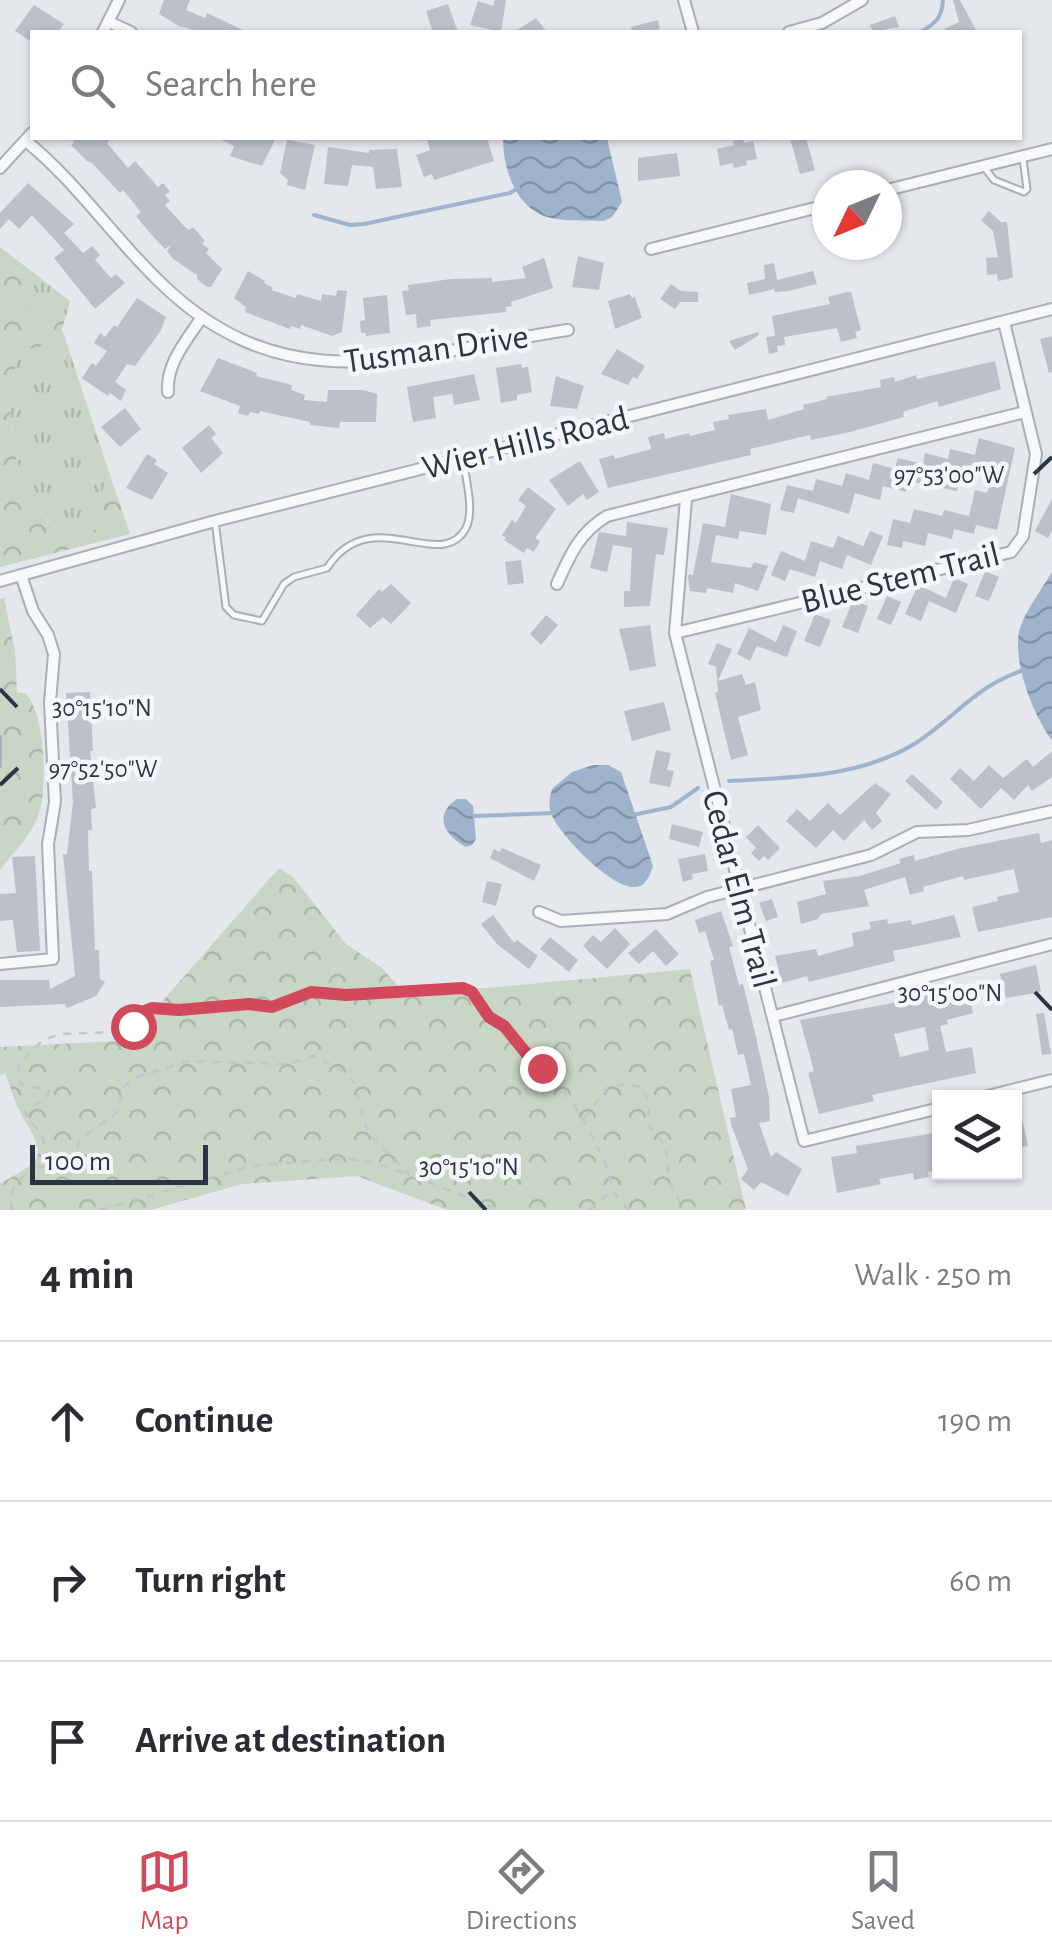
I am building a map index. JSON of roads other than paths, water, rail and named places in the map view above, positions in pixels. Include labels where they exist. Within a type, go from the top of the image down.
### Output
[{"type":"street","points":[[106,27],[119,0]]},
{"type":"street","points":[[684,0],[692,30]]},
{"type":"street","points":[[798,30],[822,24],[862,0]]},
{"type":"street","points":[[0,168],[29,137]]},
{"type":"street","name":"Tusman Drive","points":[[32,140],[162,284],[230,334],[280,354],[335,363],[375,363],[568,330]]},
{"type":"street","points":[[902,186],[1052,149]]},
{"type":"street","points":[[651,249],[812,209]]},
{"type":"street","name":"Wier Hills Road","points":[[1,580],[215,521],[1052,309]]},
{"type":"street","points":[[168,392],[173,362],[202,317]]},
{"type":"street","name":"Blue Stem Trail","points":[[675,632],[1011,552],[1023,536],[1036,454],[1004,322]]},
{"type":"street","points":[[557,584],[574,546],[589,527],[607,516],[1025,412]]},
{"type":"street","name":"Cedar Elm Trail","points":[[686,498],[675,632],[804,1141],[932,1110]]},
{"type":"street","points":[[0,964],[54,960],[48,844],[55,802],[50,702],[54,654],[21,576]]},
{"type":"street","points":[[540,912],[561,921],[667,914],[708,897],[871,855],[917,832],[968,830],[1052,811]]},
{"type":"street","points":[[774,1016],[1052,944]]},
{"type":"street","points":[[1012,1090],[1052,1080]]},
{"type":"lane","points":[[984,166],[994,180],[1024,192],[1027,189],[1022,156]]},
{"type":"lane","points":[[215,521],[226,606],[234,615],[262,622],[284,584],[294,577],[327,568],[349,543],[375,538],[441,545],[457,538],[466,527],[469,514],[464,458]]},
{"type":"water","points":[[503,140],[607,140],[622,202],[612,217],[604,221],[547,217],[519,196],[505,162]]},
{"type":"water","points":[[1052,572],[1052,740],[1025,686],[1018,640],[1026,614]]},
{"type":"water","points":[[608,765],[621,772],[653,866],[640,886],[630,887],[604,873],[576,848],[551,813],[552,789],[572,772]]},
{"type":"water","points":[[457,799],[466,799],[473,806],[476,839],[466,847],[452,837],[444,824],[445,812]]},
{"type":"waterway","points":[[924,30],[937,19],[943,0]]},
{"type":"waterway","points":[[314,215],[350,225],[364,224],[510,193],[518,188]]},
{"type":"waterway","points":[[729,781],[826,774],[894,755],[930,733],[992,684],[1024,670]]},
{"type":"waterway","points":[[0,737],[0,766]]},
{"type":"waterway","points":[[633,815],[671,807],[698,788]]},
{"type":"waterway","points":[[474,816],[554,813]]}]
